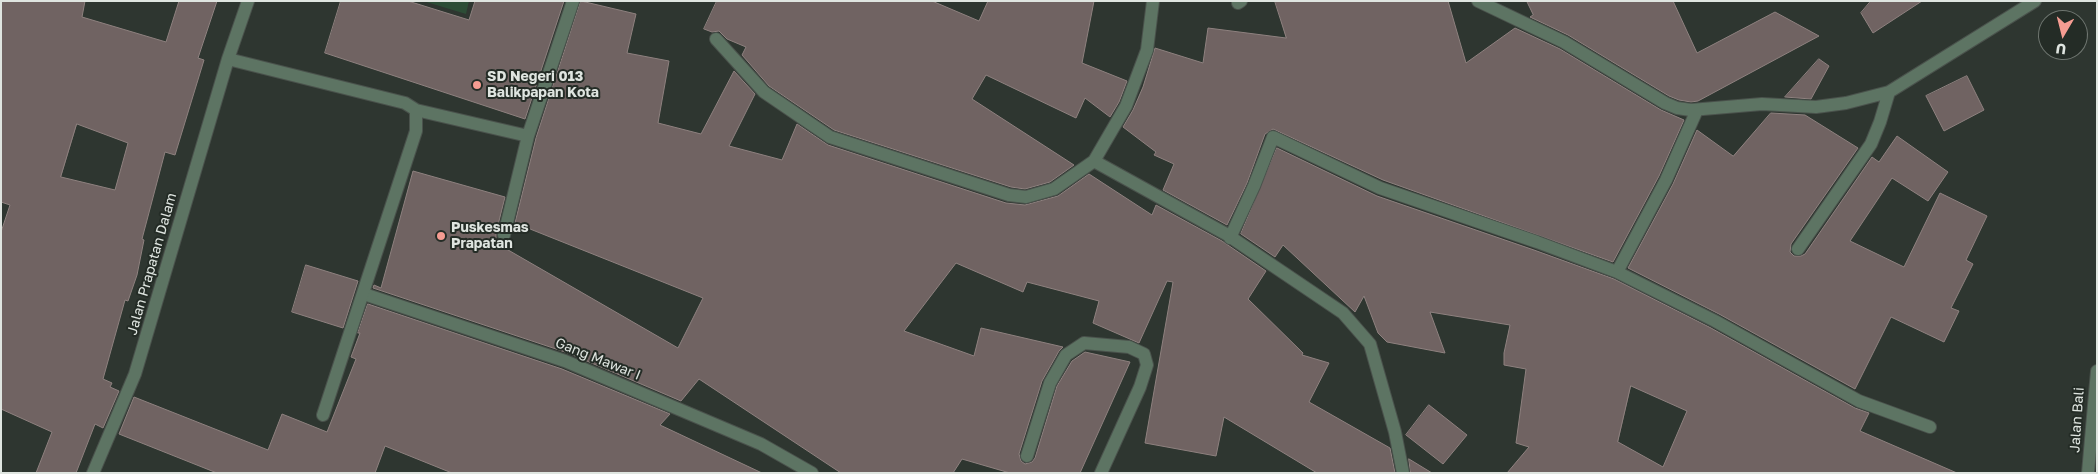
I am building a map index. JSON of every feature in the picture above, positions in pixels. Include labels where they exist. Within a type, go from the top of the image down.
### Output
[{"type":"street","name":"Jalan Prapatan Dalam","points":[[93,473],[135,374],[228,59],[248,1]]},
{"type":"street","points":[[504,236],[528,136],[573,1]]},
{"type":"street","points":[[716,38],[764,92],[830,137],[1009,195],[1026,197],[1054,189],[1094,161],[1126,106],[1147,50],[1153,1]]},
{"type":"street","points":[[1478,1],[1564,42],[1665,103],[1677,108],[1697,110],[1762,104],[1816,107],[1846,104],[1889,92],[2035,1]]},
{"type":"street","points":[[228,59],[406,103],[416,110],[528,136]]},
{"type":"street","points":[[1798,249],[1871,144],[1889,92]]},
{"type":"street","points":[[323,414],[416,131],[416,110]]},
{"type":"street","points":[[1617,272],[1666,180],[1697,110]]},
{"type":"street","points":[[1230,238],[1273,137],[1380,188],[1537,242],[1617,272],[1715,321],[1859,401],[1930,427]]},
{"type":"street","points":[[1094,161],[1230,238],[1343,313],[1370,344],[1395,432],[1403,473]]},
{"type":"street","name":"Gang Mawar I","points":[[364,294],[565,361],[761,444],[812,473]]},
{"type":"street","points":[[1027,456],[1050,383],[1066,355],[1084,343],[1128,347],[1144,354],[1147,365],[1140,387],[1100,473]]},
{"type":"street","name":"Jalan Bali","points":[[2088,473],[2097,371]]},
{"type":"green space","points":[[423,1],[469,1],[466,14]]},
{"type":"building","points":[[1,1],[85,1],[82,17],[166,42],[179,1],[217,1],[198,58],[204,60],[175,155],[165,152],[142,239],[144,240],[137,275],[128,301],[125,300],[103,379],[112,383],[110,387],[119,391],[103,428],[95,424],[76,473],[36,473],[52,432],[1,409],[1,232],[10,205],[1,202]],"holes":[[[77,124],[128,143],[115,190],[61,177]]]},
{"type":"building","name":"SD Negeri 013 Balikpapan Kota","points":[[341,1],[408,1],[469,20],[475,1],[564,1],[525,119],[325,53]]},
{"type":"building","points":[[581,1],[636,14],[627,53],[669,61],[658,123],[701,134],[734,71],[755,94],[729,146],[782,160],[797,124],[828,145],[1006,203],[1025,205],[1058,196],[1089,174],[1152,215],[1156,205],[1222,241],[1266,271],[1248,299],[1303,353],[1302,355],[1329,363],[1309,402],[1390,448],[1395,473],[1317,473],[1224,417],[1216,456],[1145,443],[1173,282],[1167,281],[1139,343],[1093,323],[1099,301],[1027,282],[1023,292],[956,263],[904,331],[974,356],[981,328],[1063,347],[1042,381],[1019,454],[1021,461],[1025,464],[1032,462],[1035,458],[1057,386],[1072,361],[1085,352],[1130,362],[1080,473],[1010,473],[962,459],[953,473],[841,473],[699,379],[681,401],[568,353],[373,288],[374,285],[381,288],[413,171],[505,197],[496,233],[496,243],[678,348],[703,298],[515,223],[536,138]]},
{"type":"building","points":[[717,1],[932,1],[979,21],[988,1],[1094,1],[1082,63],[1127,81],[1119,102],[1110,117],[1085,98],[1076,118],[986,75],[972,99],[1074,165],[1050,182],[1025,189],[1011,187],[834,130],[769,86],[742,55],[746,47],[727,39],[719,31],[712,32],[704,29]]},
{"type":"building","points":[[1275,1],[1448,1],[1466,63],[1515,28],[1560,49],[1661,110],[1684,120],[1659,176],[1613,262],[1383,180],[1273,129],[1265,134],[1247,183],[1227,225],[1163,190],[1174,164],[1154,155],[1156,152],[1123,127],[1143,87],[1155,48],[1203,63],[1208,28],[1286,38]]},
{"type":"building","points":[[1527,1],[1673,1],[1697,53],[1775,12],[1819,36],[1698,101],[1691,102],[1669,96],[1568,35],[1530,17],[1533,15]]},
{"type":"building","points":[[1871,1],[1922,1],[1873,33],[1861,13]]},
{"type":"building","points":[[1819,59],[1829,66],[1811,99],[1785,97]]},
{"type":"building","points":[[1967,76],[1984,110],[1944,131],[1926,96]]},
{"type":"building","points":[[1771,113],[1805,115],[1858,148],[1791,244],[1790,252],[1794,256],[1805,254],[1872,157],[1879,162],[1897,136],[1948,172],[1928,201],[1892,178],[1850,241],[1904,267],[1940,193],[1987,216],[1966,260],[1973,264],[1951,308],[1959,311],[1944,342],[1891,317],[1855,389],[1719,314],[1628,268],[1673,184],[1697,130],[1733,156]]},
{"type":"building","points":[[1277,148],[1377,196],[1614,279],[1711,328],[1855,408],[1869,413],[1860,431],[1957,473],[1507,473],[1529,447],[1516,443],[1526,369],[1504,365],[1504,353],[1510,325],[1430,312],[1445,353],[1387,342],[1378,333],[1364,296],[1355,312],[1283,245],[1275,257],[1241,234]],"holes":[[[1631,386],[1687,411],[1663,467],[1618,442]]]},
{"type":"building","points":[[306,265],[358,281],[343,328],[292,312]]},
{"type":"building","points":[[368,304],[562,369],[670,414],[660,425],[762,473],[452,473],[385,446],[375,473],[217,473],[119,434],[134,397],[268,450],[282,414],[327,432],[356,359],[351,357]]},
{"type":"building","points":[[1429,405],[1467,435],[1443,464],[1406,435]]},
{"type":"building","points":[[1409,459],[1432,473],[1411,473]]},
{"type":"place","name":"SD Negeri 013 Balikpapan Kota","points":[[477,85]]},
{"type":"place","name":"Puskesmas Prapatan","points":[[441,236]]}]
